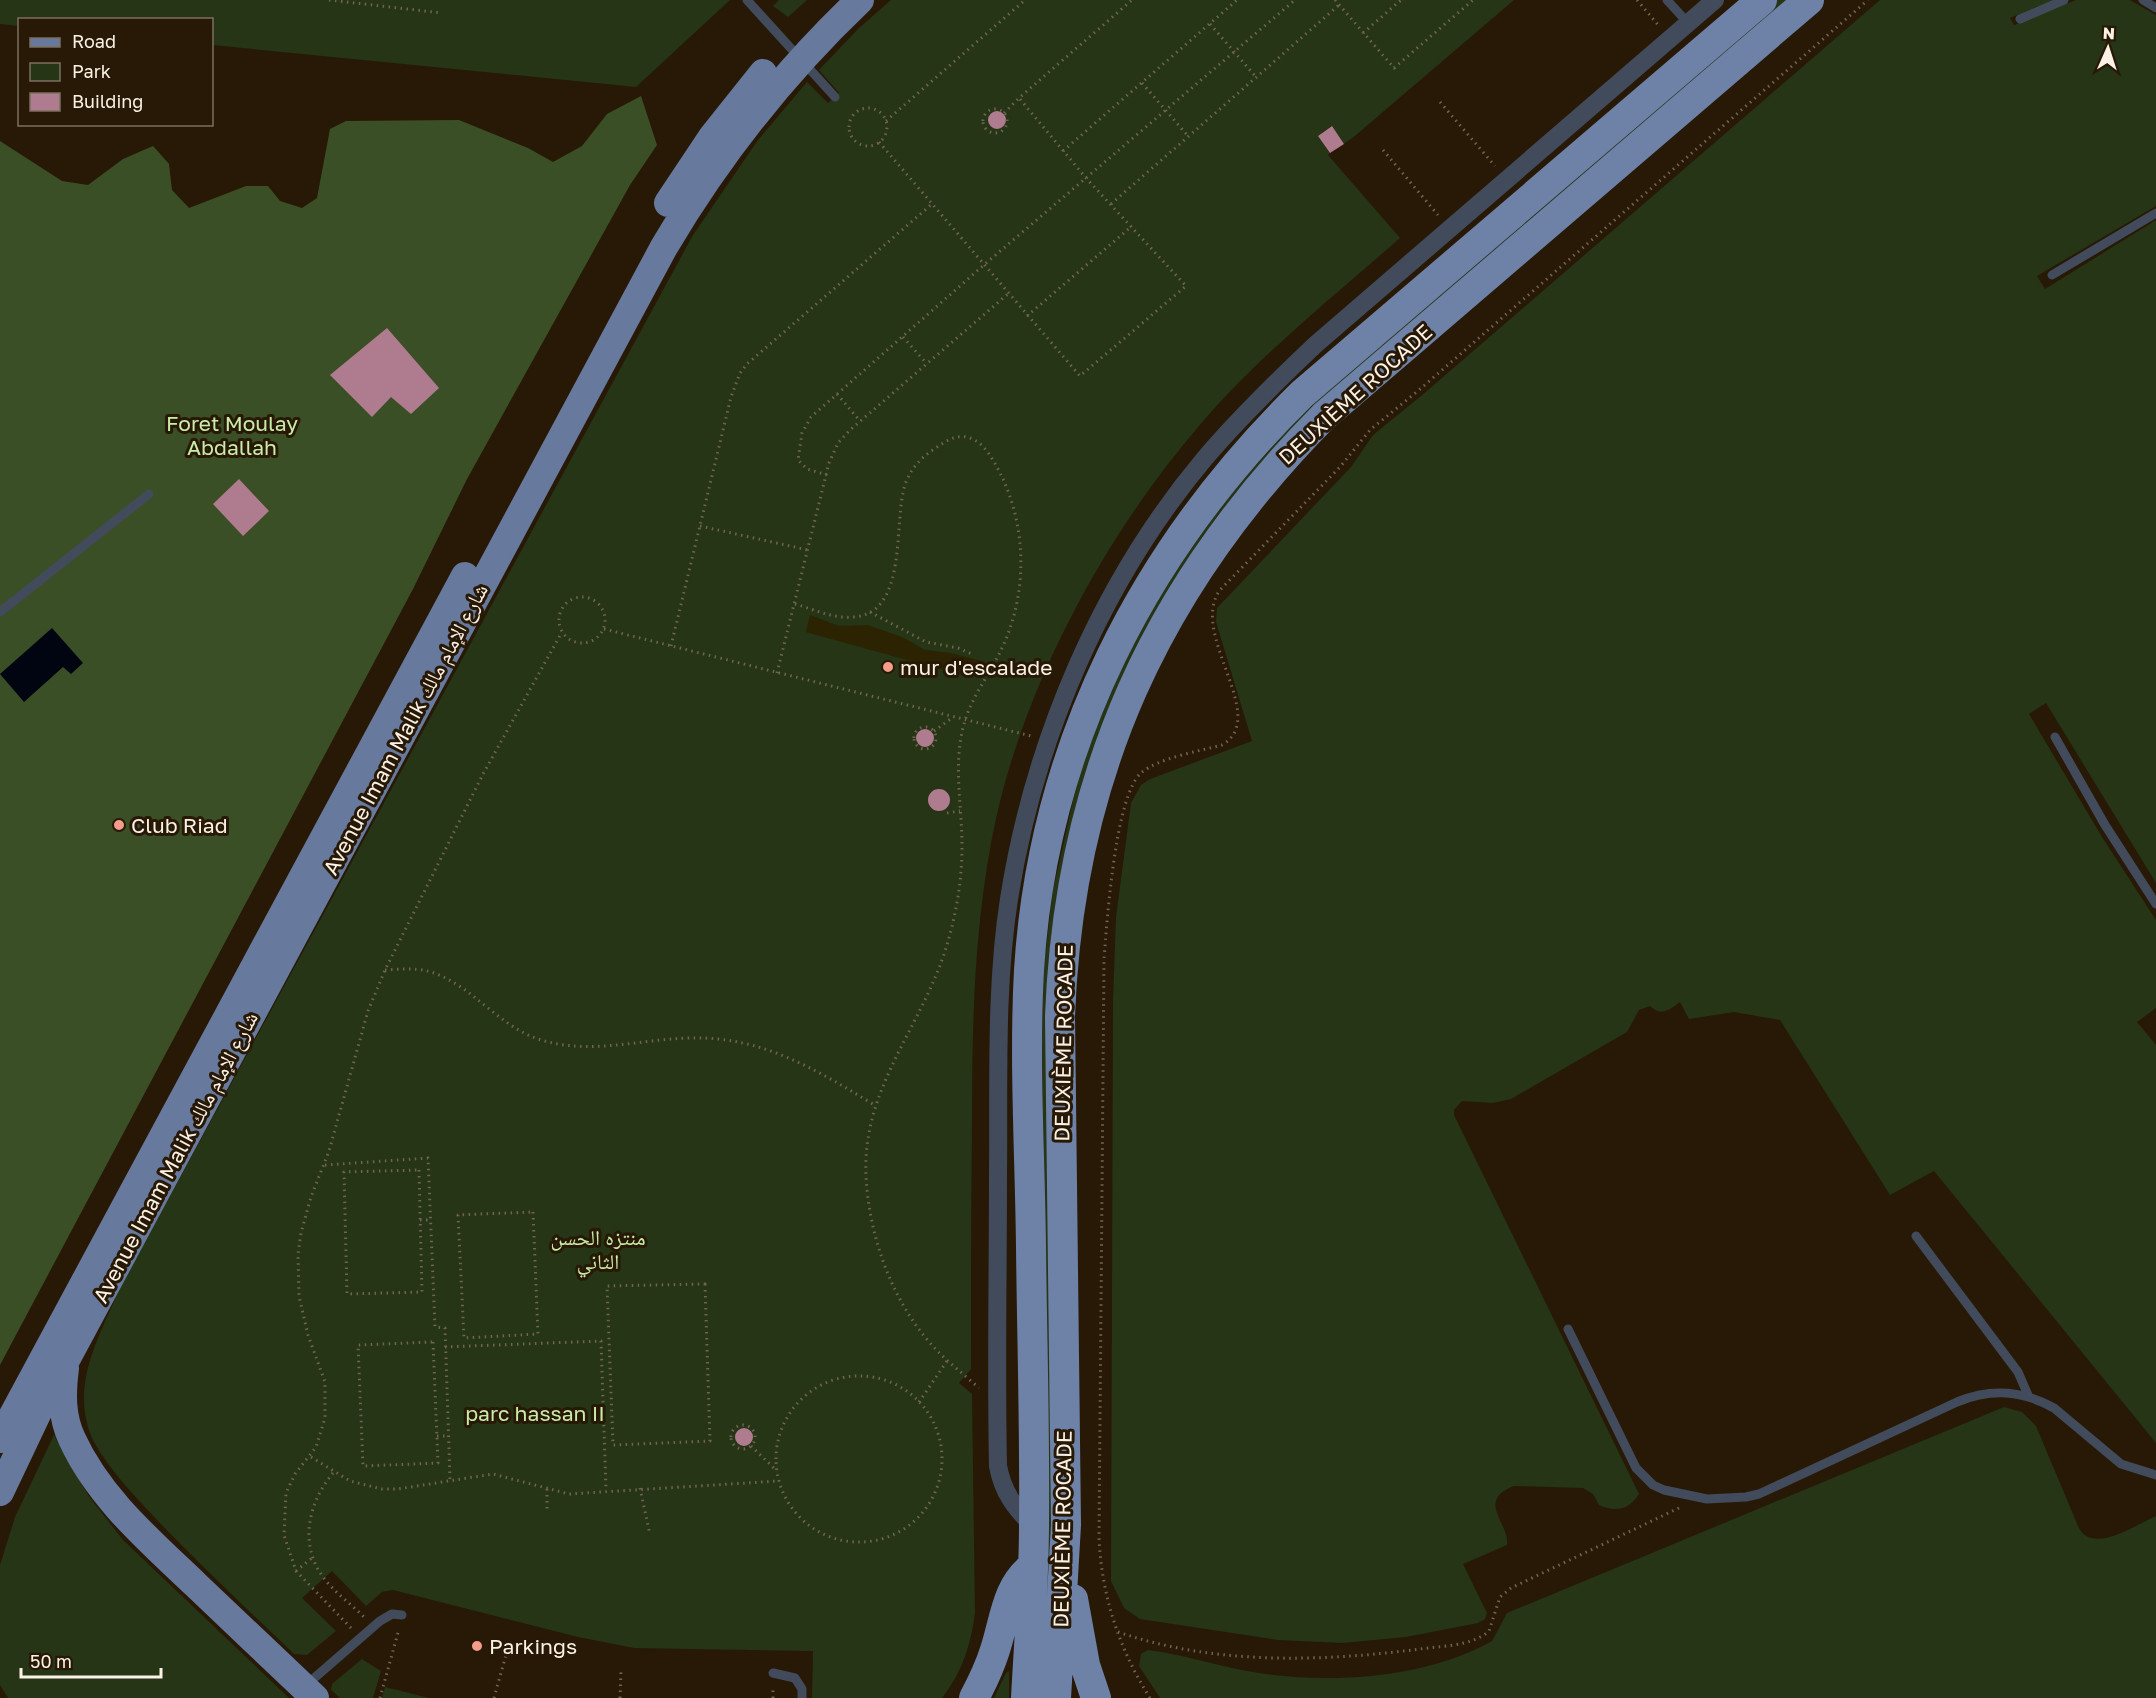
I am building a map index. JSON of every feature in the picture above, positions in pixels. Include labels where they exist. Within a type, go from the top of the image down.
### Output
[{"type":"highway","name":"DEUXIÈME ROCADE","points":[[1026,1698],[1034,1527],[1029,969],[1040,877],[1061,786],[1092,698],[1132,614],[1180,535],[1208,497],[1269,427],[1311,387],[1762,0]]},
{"type":"highway","name":"DEUXIÈME ROCADE","points":[[1056,1698],[1064,1574],[1066,1481],[1061,971],[1072,882],[1084,827],[1107,752],[1141,669],[1184,590],[1228,525],[1262,481],[1324,416],[1809,0]]},
{"type":"highway","points":[[974,1698],[995,1650],[1013,1590],[1021,1575],[1033,1566]]},
{"type":"highway","points":[[1064,1574],[1072,1596],[1085,1665],[1096,1698]]},
{"type":"main road","name":"Avenue Imam Malik شارع الإمام مالك","points":[[0,1492],[66,1361],[664,247],[727,151],[832,0]]},
{"type":"main road","name":"Avenue Imam Malik شارع الإمام مالك","points":[[0,1439],[649,234],[712,137],[794,53],[860,0]]},
{"type":"main road","points":[[66,1361],[63,1386],[65,1419],[72,1439],[101,1485],[118,1508],[152,1543],[310,1693]]},
{"type":"street","points":[[1034,1527],[1013,1506],[1001,1480],[997,1401],[1000,982],[1009,900],[1025,819],[1048,740],[1078,664],[1114,593],[1156,524],[1203,460],[1257,400],[1315,345],[1715,0]]},
{"type":"lane","points":[[747,0],[835,97]]},
{"type":"lane","points":[[1667,0],[1688,23]]},
{"type":"lane","points":[[2020,19],[2064,0]]},
{"type":"lane","points":[[2143,0],[2156,8]]},
{"type":"lane","points":[[2052,275],[2156,213]]},
{"type":"lane","points":[[0,612],[148,494]]},
{"type":"lane","points":[[2055,737],[2110,834],[2156,904]]},
{"type":"lane","points":[[1916,1236],[2018,1372],[2028,1395]]},
{"type":"lane","points":[[1568,1329],[1644,1477],[1664,1490],[1702,1498],[1733,1499],[1759,1494],[1971,1396],[1999,1391],[2028,1395],[2054,1408],[2121,1464],[2156,1475]]},
{"type":"lane","points":[[310,1693],[361,1637],[386,1617],[402,1615]]},
{"type":"lane","points":[[773,1673],[795,1678],[802,1689],[802,1698]]},
{"type":"path","points":[[329,0],[442,13]]},
{"type":"path","points":[[886,121],[1025,0]]},
{"type":"path","points":[[1004,113],[1132,0]]},
{"type":"path","points":[[1063,151],[1237,0]]},
{"type":"path","points":[[826,474],[803,467],[797,454],[806,423],[985,264],[1295,0]]},
{"type":"path","points":[[1335,0],[1394,68],[1473,0]]},
{"type":"path","points":[[1363,33],[1401,0]]},
{"type":"path","points":[[1637,0],[1669,39]]},
{"type":"path","points":[[1150,1698],[1133,1670],[1117,1632],[1103,1579],[1099,1536],[1103,1001],[1107,918],[1126,798],[1134,781],[1157,764],[1222,745],[1235,735],[1239,728],[1239,712],[1211,623],[1215,597],[1340,467],[1377,423],[1419,390],[1868,0]]},
{"type":"path","points":[[1111,204],[1339,5]]},
{"type":"path","points":[[1209,24],[1256,77]]},
{"type":"path","points":[[1142,82],[1188,136]]},
{"type":"path","points":[[879,142],[1080,375],[1186,286],[1132,225],[1086,178],[1019,98]]},
{"type":"path","points":[[1440,102],[1506,180]]},
{"type":"path","points":[[864,108],[878,110],[886,121],[886,132],[879,142],[868,146],[857,142],[850,132],[850,120],[853,115],[864,108]]},
{"type":"path","points":[[990,110],[1000,110],[1004,113],[1008,122],[1003,131],[994,133],[985,128],[984,118],[990,110]]},
{"type":"path","points":[[1383,150],[1449,228]]},
{"type":"path","points":[[671,646],[731,397],[740,373],[747,364],[932,204]]},
{"type":"path","points":[[1027,316],[1132,225]]},
{"type":"path","points":[[777,673],[826,474],[838,443],[860,421],[1009,293]]},
{"type":"path","points":[[903,337],[927,364]]},
{"type":"path","points":[[837,394],[860,421]]},
{"type":"path","points":[[795,604],[843,617],[864,616],[870,612],[887,593],[895,568],[902,496],[910,474],[923,457],[945,442],[960,436],[973,439],[983,446],[1004,483],[1018,531],[1020,589],[1010,628],[965,721],[960,747],[961,874],[951,931],[938,971],[894,1057],[876,1106],[870,1129],[866,1174],[869,1202],[882,1258],[908,1315],[947,1361],[997,1401]]},
{"type":"path","points":[[700,526],[808,550]]},
{"type":"path","points":[[580,597],[595,601],[600,606],[605,621],[604,629],[592,641],[584,644],[575,643],[562,632],[559,625],[561,610],[566,603],[580,597]]},
{"type":"path","points":[[870,612],[926,642],[958,648],[972,654]]},
{"type":"path","points":[[604,629],[952,718],[1048,740]]},
{"type":"path","points":[[361,1637],[311,1590],[296,1572],[284,1535],[284,1504],[290,1482],[310,1457],[323,1428],[326,1395],[321,1368],[303,1316],[298,1254],[305,1215],[325,1165],[368,1011],[385,970],[483,774],[562,632]]},
{"type":"path","points":[[934,731],[952,718]]},
{"type":"path","points":[[929,728],[934,731],[936,743],[933,748],[927,750],[916,746],[914,734],[918,729],[929,728]]},
{"type":"path","points":[[947,813],[960,811]]},
{"type":"path","points":[[385,970],[410,969],[438,974],[519,1031],[555,1044],[607,1048],[691,1038],[736,1040],[758,1045],[779,1052],[820,1073],[876,1106]]},
{"type":"path","points":[[325,1165],[429,1158],[435,1327],[444,1328],[450,1480]]},
{"type":"path","points":[[419,1170],[420,1220],[422,1292],[347,1294],[344,1172],[419,1170]]},
{"type":"path","points":[[535,1335],[464,1338],[458,1215],[533,1212],[538,1334],[535,1335],[535,1344]]},
{"type":"path","points":[[420,1220],[431,1220]]},
{"type":"path","points":[[705,1284],[710,1441],[614,1445],[609,1349],[607,1286],[705,1284]]},
{"type":"path","points":[[445,1347],[601,1341],[606,1490]]},
{"type":"path","points":[[433,1342],[437,1436],[438,1463],[363,1466],[358,1345],[433,1342]]},
{"type":"path","points":[[601,1349],[609,1349]]},
{"type":"path","points":[[919,1402],[947,1361]]},
{"type":"path","points":[[870,1377],[897,1385],[919,1402],[928,1413],[940,1439],[940,1475],[926,1508],[917,1518],[893,1534],[880,1539],[858,1542],[824,1534],[800,1518],[791,1507],[779,1481],[777,1444],[787,1417],[805,1396],[816,1388],[842,1378],[870,1377]]},
{"type":"path","points":[[747,1425],[754,1432],[751,1446],[741,1449],[733,1443],[731,1434],[737,1426],[747,1425]]},
{"type":"path","points":[[437,1436],[448,1436]]},
{"type":"path","points":[[751,1446],[777,1471]]},
{"type":"path","points":[[310,1457],[333,1473],[365,1486],[382,1489],[493,1474],[506,1475],[547,1490],[569,1494],[779,1481]]},
{"type":"path","points":[[333,1473],[319,1492],[311,1514],[309,1537],[312,1558],[324,1578],[374,1626]]},
{"type":"path","points":[[640,1488],[650,1535]]},
{"type":"path","points":[[547,1490],[547,1509]]},
{"type":"path","points":[[1117,1632],[1185,1650],[1300,1658],[1390,1653],[1479,1638],[1493,1626],[1496,1604],[1511,1588],[1702,1498]]},
{"type":"path","points":[[296,1572],[312,1558]]},
{"type":"path","points":[[380,1698],[402,1615]]},
{"type":"path","points":[[494,1698],[508,1644]]},
{"type":"path","points":[[620,1698],[621,1670]]},
{"type":"green space","points":[[0,0],[730,0],[636,87],[213,45],[213,18],[18,18],[18,26],[0,24]]},
{"type":"green space","points":[[779,0],[807,0],[788,17],[773,6]]},
{"type":"green space","name":"منتزه الحسن الثاني","points":[[891,0],[1514,0],[1344,144],[1331,126],[1318,136],[1330,153],[1328,155],[1400,238],[1270,352],[1222,400],[1165,468],[1103,559],[1076,608],[1029,710],[1011,762],[989,853],[976,969],[972,1087],[971,1369],[959,1383],[972,1394],[975,1613],[964,1658],[955,1679],[942,1698],[812,1698],[813,1651],[634,1648],[578,1637],[393,1590],[382,1592],[366,1606],[332,1571],[302,1598],[336,1631],[307,1655],[294,1654],[157,1520],[123,1483],[100,1453],[89,1432],[84,1404],[88,1369],[97,1341],[121,1286],[693,235],[758,140],[807,82],[828,103],[839,93],[819,70],[859,28]]},
{"type":"green space","points":[[1777,0],[1786,0],[1322,401],[1271,452],[1243,484],[1203,537],[1167,592],[1136,650],[1109,710],[1087,772],[1070,835],[1057,900],[1048,966],[1053,1540],[1045,1698],[1039,1698],[1049,1538],[1042,1041],[1044,965],[1053,890],[1078,779],[1103,707],[1153,604],[1216,509],[1318,396]]},
{"type":"green space","points":[[1880,0],[2053,0],[2010,18],[2014,25],[2076,0],[2130,0],[2156,15],[2156,206],[2037,276],[2045,289],[2156,220],[2156,883],[2046,703],[2029,714],[2102,837],[2156,920],[2156,1008],[2137,1022],[2156,1045],[2156,1443],[1934,1171],[1890,1195],[1780,1020],[1734,1012],[1689,1019],[1680,1002],[1669,1010],[1661,1012],[1650,1006],[1639,1010],[1627,1032],[1511,1099],[1493,1103],[1462,1101],[1454,1110],[1454,1115],[1639,1494],[1635,1499],[1627,1506],[1611,1509],[1599,1505],[1593,1494],[1583,1488],[1514,1486],[1503,1492],[1497,1498],[1495,1505],[1507,1537],[1507,1545],[1463,1564],[1487,1613],[1485,1619],[1478,1623],[1406,1637],[1342,1643],[1278,1640],[1140,1619],[1124,1608],[1111,1581],[1113,1001],[1116,917],[1131,803],[1141,785],[1150,779],[1252,741],[1216,622],[1217,608],[1351,467],[1373,435]]},
{"type":"green space","name":"Foret Moulay Abdallah","points":[[641,96],[657,145],[630,185],[467,479],[413,589],[0,1365],[0,141],[62,181],[88,185],[123,159],[153,146],[169,164],[172,190],[189,208],[246,186],[268,186],[280,201],[302,208],[317,198],[330,129],[346,121],[459,120],[528,148],[553,162],[582,146],[607,114]]},
{"type":"green space","points":[[2004,1407],[2022,1412],[2036,1426],[2078,1526],[2084,1535],[2093,1538],[2114,1536],[2156,1516],[2156,1698],[1160,1698],[1139,1666],[1141,1654],[1148,1650],[1247,1671],[1308,1678],[1372,1676],[1435,1664],[1465,1654],[1492,1641],[1507,1613]]},
{"type":"green space","points":[[54,1435],[88,1495],[123,1540],[289,1698],[8,1698],[0,1685],[0,1565],[15,1517]]},
{"type":"green space","points":[[362,1659],[381,1671],[373,1698],[340,1698],[331,1690],[332,1684]]},
{"type":"green space","points":[[1009,1671],[1009,1698],[994,1698],[1006,1673]]},
{"type":"green space","points":[[385,1687],[429,1698],[382,1698]]},
{"type":"sand","points":[[810,615],[839,626],[867,625],[902,637],[925,650],[951,653],[985,662],[972,678],[806,632]]},
{"type":"shaded area","points":[[52,628],[83,663],[71,674],[63,667],[24,702],[0,674]]},
{"type":"building","points":[[997,111],[1003,114],[1006,120],[1003,126],[997,129],[991,126],[988,120],[991,114]]},
{"type":"building","points":[[1332,126],[1344,144],[1330,153],[1318,136]]},
{"type":"building","points":[[387,328],[439,388],[411,414],[391,397],[372,417],[330,375]]},
{"type":"building","points":[[239,479],[269,511],[243,536],[213,504]]},
{"type":"building","points":[[921,729],[929,729],[934,734],[932,745],[921,747],[916,742],[916,734]]},
{"type":"building","points":[[939,789],[947,792],[950,800],[947,808],[939,811],[931,808],[928,800],[931,792]]},
{"type":"building","points":[[744,1428],[750,1431],[753,1437],[750,1443],[744,1446],[738,1443],[735,1437],[738,1431]]},
{"type":"place","name":"mur d'escalade","points":[[888,667]]},
{"type":"place","name":"Club Riad","points":[[119,825]]},
{"type":"place","name":"Parkings","points":[[477,1646]]},
{"type":"park label","name":"parc hassan II","points":[[535,1413]]}]
